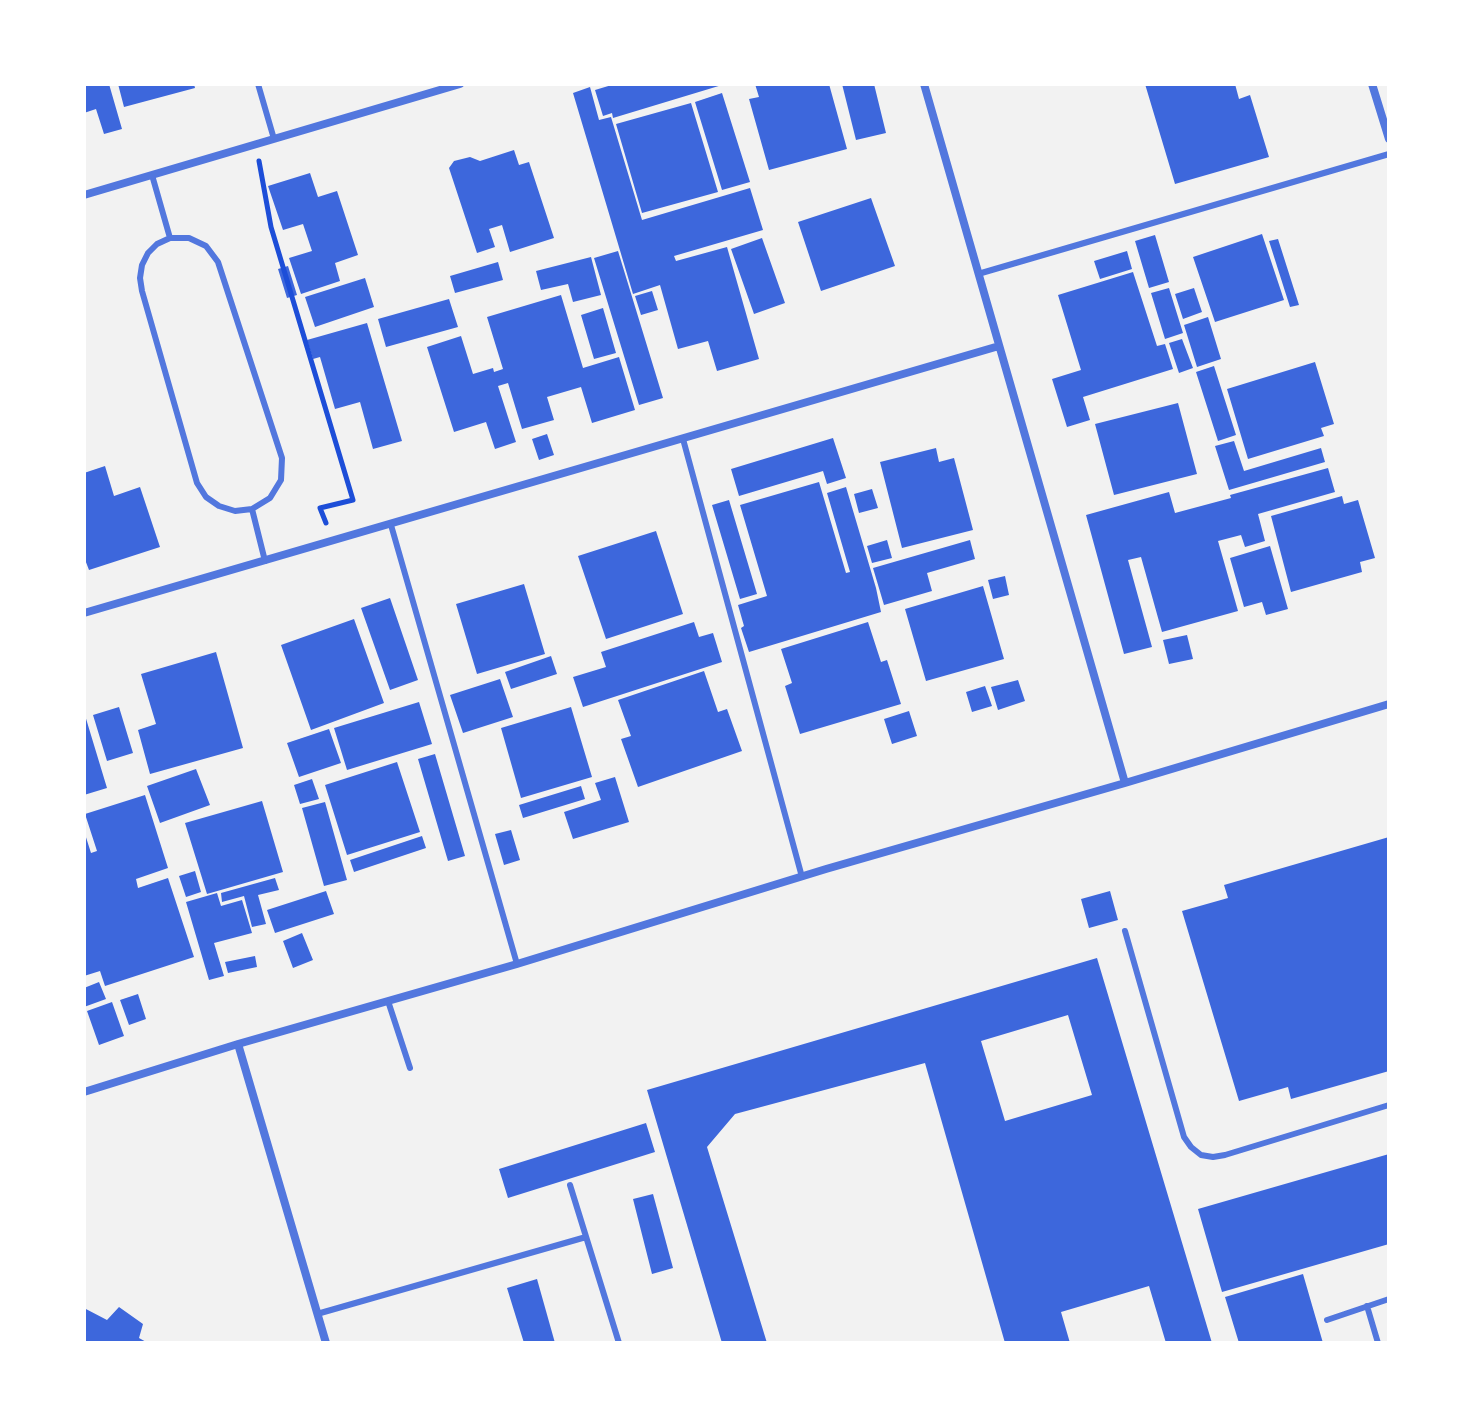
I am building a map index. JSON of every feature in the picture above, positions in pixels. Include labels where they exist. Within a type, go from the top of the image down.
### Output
[{"type":"street","points":[[84,195],[460,84]]},
{"type":"street","points":[[924,84],[1125,783]]},
{"type":"street","points":[[1372,84],[1389,139]]},
{"type":"street","points":[[84,613],[999,346]]},
{"type":"street","points":[[84,1092],[1389,704]]},
{"type":"street","points":[[238,1044],[326,1343]]},
{"type":"lane","points":[[258,84],[274,139]]},
{"type":"lane","points":[[978,274],[1389,154]]},
{"type":"lane","points":[[152,175],[170,238]]},
{"type":"lane","points":[[170,238],[189,238],[206,246],[218,262],[282,458],[281,480],[270,498],[252,509],[235,511],[219,506],[206,497],[197,483],[140,278],[148,253],[170,238]]},
{"type":"lane","points":[[683,439],[802,877]]},
{"type":"lane","points":[[252,509],[265,561]]},
{"type":"lane","points":[[391,525],[517,964]]},
{"type":"lane","points":[[1125,931],[1184,1137],[1201,1155],[1225,1155],[1389,1105]]},
{"type":"lane","points":[[388,1001],[410,1068]]},
{"type":"lane","points":[[570,1185],[619,1343]]},
{"type":"lane","points":[[317,1314],[586,1237]]},
{"type":"lane","points":[[1327,1320],[1389,1299]]},
{"type":"lane","points":[[1367,1306],[1378,1343]]},
{"type":"path","points":[[274,139],[277,157],[258,161],[271,227],[353,500],[320,508],[333,541]]},
{"type":"building","points":[[84,84],[109,84],[122,129],[104,134],[96,109],[84,113]]},
{"type":"building","points":[[118,84],[194,84],[195,88],[124,107]]},
{"type":"building","points":[[615,84],[722,85],[613,118],[612,113],[603,116],[595,90]]},
{"type":"building","points":[[755,84],[829,84],[847,149],[769,170],[749,99],[759,97]]},
{"type":"building","points":[[842,84],[874,84],[886,133],[856,140]]},
{"type":"building","points":[[1145,84],[1235,84],[1239,99],[1250,95],[1269,157],[1175,184]]},
{"type":"building","points":[[590,87],[599,120],[611,117],[642,220],[750,188],[763,230],[674,256],[676,261],[727,247],[759,359],[717,371],[708,341],[678,349],[660,285],[633,294],[573,93]]},
{"type":"building","points":[[722,93],[750,182],[722,190],[695,102]]},
{"type":"building","points":[[691,103],[718,192],[642,213],[616,124]]},
{"type":"building","points":[[514,150],[519,165],[529,162],[554,238],[510,252],[502,225],[489,229],[495,247],[477,253],[449,168],[454,161],[470,157],[480,161]]},
{"type":"building","points":[[310,173],[318,197],[337,191],[358,255],[335,263],[340,281],[301,294],[289,258],[312,251],[303,224],[283,230],[268,186]]},
{"type":"building","points":[[871,198],[895,266],[821,291],[798,222]]},
{"type":"building","points":[[1262,234],[1284,300],[1215,322],[1193,257]]},
{"type":"building","points":[[1155,235],[1169,282],[1149,288],[1135,241]]},
{"type":"building","points":[[762,238],[785,303],[754,314],[731,249]]},
{"type":"building","points":[[1278,239],[1299,305],[1290,307],[1269,241]]},
{"type":"building","points":[[618,251],[663,398],[639,405],[594,258]]},
{"type":"building","points":[[1127,251],[1132,269],[1100,279],[1094,261]]},
{"type":"building","points":[[591,257],[601,295],[573,302],[568,284],[541,290],[536,271]]},
{"type":"building","points":[[498,262],[503,280],[455,293],[450,276]]},
{"type":"building","points":[[288,266],[297,295],[287,298],[278,269]]},
{"type":"building","points":[[1133,272],[1157,346],[1165,344],[1173,369],[1083,397],[1090,420],[1067,427],[1052,379],[1081,370],[1058,295]]},
{"type":"building","points":[[365,278],[374,307],[315,327],[305,297]]},
{"type":"building","points":[[1169,288],[1183,333],[1165,339],[1151,293]]},
{"type":"building","points":[[1194,288],[1202,312],[1183,319],[1175,294]]},
{"type":"building","points":[[652,291],[658,310],[641,315],[635,296]]},
{"type":"building","points":[[561,295],[583,368],[619,357],[635,410],[592,423],[581,387],[547,397],[554,420],[522,429],[508,383],[498,386],[516,442],[495,449],[486,422],[454,432],[427,347],[461,336],[473,374],[493,368],[494,372],[503,369],[487,317]]},
{"type":"building","points":[[449,299],[458,327],[386,347],[378,319]]},
{"type":"building","points":[[603,308],[616,353],[594,359],[581,315]]},
{"type":"building","points":[[1208,317],[1221,359],[1197,367],[1184,325]]},
{"type":"building","points":[[367,323],[402,441],[373,449],[360,402],[335,409],[320,357],[313,359],[307,340]]},
{"type":"building","points":[[1182,339],[1193,368],[1179,373],[1169,343]]},
{"type":"building","points":[[1315,362],[1334,424],[1321,428],[1324,436],[1248,459],[1227,389]]},
{"type":"building","points":[[1214,366],[1236,435],[1218,441],[1196,372]]},
{"type":"building","points":[[1178,403],[1197,474],[1114,495],[1095,424]]},
{"type":"building","points":[[547,434],[554,455],[539,460],[532,439]]},
{"type":"building","points":[[833,438],[846,478],[827,484],[823,471],[739,496],[731,469]]},
{"type":"building","points":[[1234,441],[1244,471],[1321,448],[1325,462],[1229,490],[1215,446]]},
{"type":"building","points":[[936,448],[939,462],[954,458],[973,530],[902,548],[880,462]]},
{"type":"building","points":[[105,466],[114,496],[140,487],[160,547],[89,570],[84,557],[84,473]]},
{"type":"building","points":[[1328,468],[1335,492],[1258,514],[1265,541],[1245,547],[1241,535],[1218,541],[1238,611],[1162,632],[1141,557],[1128,560],[1152,647],[1124,654],[1086,515],[1169,492],[1175,513]]},
{"type":"building","points":[[819,482],[846,573],[850,572],[827,493],[846,487],[881,612],[749,652],[738,605],[767,596],[740,505]]},
{"type":"building","points":[[872,489],[878,508],[859,513],[854,494]]},
{"type":"building","points":[[1342,496],[1344,504],[1358,500],[1375,558],[1360,562],[1362,572],[1291,592],[1271,516]]},
{"type":"building","points":[[729,500],[757,594],[740,599],[712,505]]},
{"type":"building","points":[[656,531],[683,614],[606,639],[578,556]]},
{"type":"building","points":[[887,540],[892,558],[872,563],[867,546]]},
{"type":"building","points":[[970,540],[975,559],[927,573],[932,591],[884,605],[873,568]]},
{"type":"building","points":[[1270,546],[1288,609],[1266,615],[1262,602],[1244,607],[1230,558]]},
{"type":"building","points":[[1005,576],[1009,595],[993,599],[988,580]]},
{"type":"building","points":[[524,584],[545,654],[477,674],[456,604]]},
{"type":"building","points":[[983,586],[1004,659],[926,681],[905,609]]},
{"type":"building","points":[[390,598],[418,680],[390,690],[361,608]]},
{"type":"building","points":[[354,619],[384,703],[311,730],[281,645]]},
{"type":"building","points":[[694,622],[699,637],[713,633],[722,662],[583,707],[573,677],[606,667],[601,652]]},
{"type":"building","points":[[868,622],[881,662],[887,660],[901,704],[800,734],[785,686],[792,683],[781,649]]},
{"type":"building","points":[[1187,635],[1193,659],[1169,664],[1163,640]]},
{"type":"building","points":[[216,652],[243,748],[150,774],[138,730],[156,724],[141,674]]},
{"type":"building","points":[[551,656],[557,674],[511,689],[505,672]]},
{"type":"building","points":[[704,671],[718,712],[727,709],[742,751],[638,787],[621,739],[631,736],[618,700]]},
{"type":"building","points":[[500,679],[513,717],[463,733],[450,695]]},
{"type":"building","points":[[1018,680],[1025,701],[998,710],[991,687]]},
{"type":"building","points":[[985,686],[992,706],[972,712],[966,692]]},
{"type":"building","points":[[419,702],[432,744],[347,770],[334,728]]},
{"type":"building","points":[[119,707],[133,753],[107,761],[93,715]]},
{"type":"building","points":[[571,707],[592,777],[521,798],[501,728]]},
{"type":"building","points":[[909,711],[917,736],[892,744],[884,719]]},
{"type":"building","points":[[84,712],[107,788],[84,795]]},
{"type":"building","points":[[329,729],[341,763],[299,777],[287,743]]},
{"type":"building","points":[[435,754],[465,856],[448,861],[418,759]]},
{"type":"building","points":[[397,762],[420,832],[347,855],[325,785]]},
{"type":"building","points":[[196,769],[210,805],[160,823],[147,786]]},
{"type":"building","points":[[615,777],[629,822],[573,839],[564,812],[601,800],[595,783]]},
{"type":"building","points":[[312,779],[319,799],[300,804],[294,785]]},
{"type":"building","points":[[581,786],[585,799],[523,818],[519,805]]},
{"type":"building","points":[[145,795],[168,868],[136,879],[138,888],[168,878],[194,957],[105,986],[100,971],[84,976],[84,831],[91,853],[97,851],[85,814]]},
{"type":"building","points":[[262,801],[283,872],[207,894],[185,823]]},
{"type":"building","points":[[325,802],[347,880],[324,886],[302,808]]},
{"type":"building","points":[[511,830],[520,860],[504,865],[495,834]]},
{"type":"building","points":[[422,836],[426,848],[354,872],[350,860]]},
{"type":"building","points":[[1389,837],[1389,1071],[1291,1099],[1288,1087],[1239,1101],[1182,911],[1228,898],[1224,885]]},
{"type":"building","points":[[195,871],[201,892],[186,897],[179,876]]},
{"type":"building","points":[[275,878],[279,890],[258,895],[266,924],[252,927],[244,896],[222,902],[221,893]]},
{"type":"building","points":[[326,891],[334,914],[275,933],[267,910]]},
{"type":"building","points":[[1110,891],[1118,920],[1089,928],[1081,899]]},
{"type":"building","points":[[217,893],[221,906],[242,900],[252,933],[214,943],[224,976],[209,980],[186,902]]},
{"type":"building","points":[[302,933],[313,960],[293,968],[283,941]]},
{"type":"building","points":[[255,956],[257,967],[228,973],[225,962]]},
{"type":"building","points":[[1097,958],[1212,1343],[1166,1343],[1149,1286],[1061,1312],[1070,1343],[1005,1343],[925,1063],[735,1114],[707,1147],[767,1343],[722,1343],[647,1090]],"holes":[[[1068,1015],[1092,1095],[1005,1121],[981,1041]]]},
{"type":"building","points":[[99,982],[106,999],[84,1007],[84,988]]},
{"type":"building","points":[[138,994],[146,1019],[129,1025],[120,1000]]},
{"type":"building","points":[[112,1002],[124,1036],[99,1045],[87,1011]]},
{"type":"building","points":[[646,1123],[655,1152],[508,1198],[499,1169]]},
{"type":"building","points":[[1389,1154],[1389,1244],[1222,1292],[1198,1209]]},
{"type":"building","points":[[653,1194],[673,1268],[652,1274],[633,1199]]},
{"type":"building","points":[[1303,1274],[1323,1343],[1239,1343],[1225,1297]]},
{"type":"building","points":[[537,1279],[555,1343],[524,1343],[507,1288]]},
{"type":"building","points":[[119,1307],[143,1324],[139,1338],[148,1343],[84,1343],[84,1308],[107,1320]]}]
